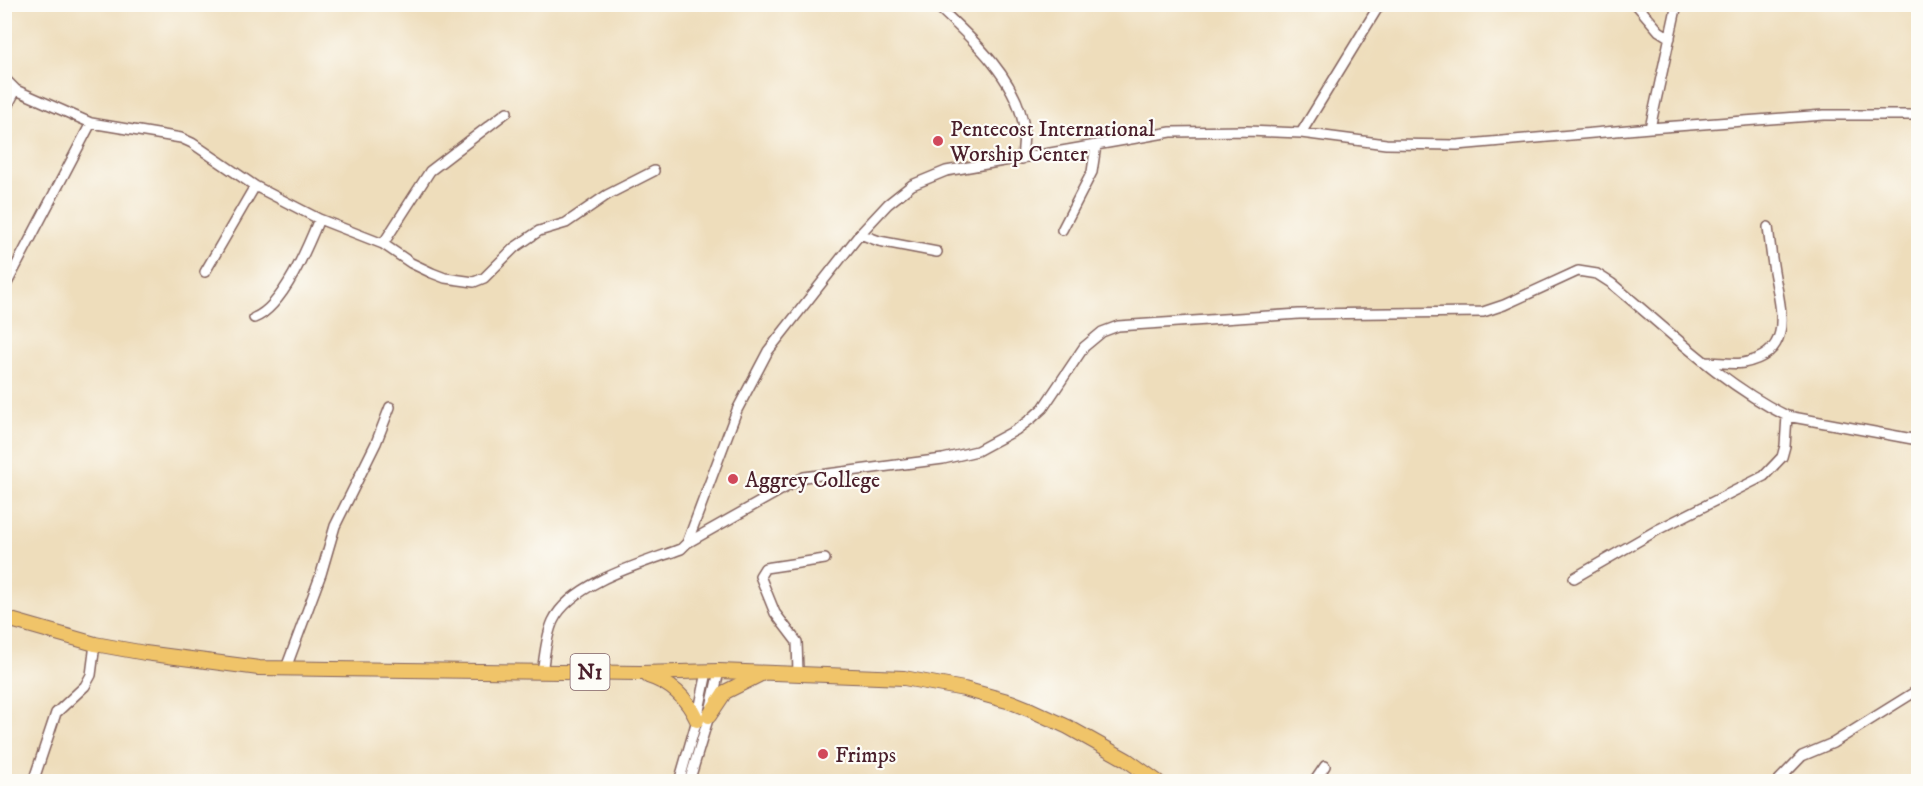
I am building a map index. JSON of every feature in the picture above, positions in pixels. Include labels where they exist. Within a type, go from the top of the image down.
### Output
[{"type":"highway","name":"N1","points":[[4,618],[95,644],[259,668],[640,674],[713,671],[798,672],[904,678],[964,689],[1011,702],[1068,727],[1127,760],[1158,782]]},
{"type":"highway","points":[[640,674],[672,687],[703,718],[725,692],[763,673]]},
{"type":"street","points":[[935,4],[978,46],[1005,81],[1017,103],[1024,132],[1022,159]]},
{"type":"street","points":[[1301,133],[1380,4]]},
{"type":"street","points":[[1636,4],[1659,31],[1670,38]]},
{"type":"street","points":[[1650,128],[1677,4]]},
{"type":"street","points":[[4,78],[16,90],[91,123],[181,138],[255,186],[320,219],[383,244],[411,263],[432,273],[460,281],[479,282],[514,248],[539,231],[566,223],[601,198],[654,171]]},
{"type":"street","points":[[4,112],[16,90]]},
{"type":"street","points":[[383,244],[430,171],[507,112]]},
{"type":"street","points":[[687,543],[736,410],[776,339],[860,234],[888,204],[912,185],[946,171],[1171,132],[1301,133],[1386,144],[1457,146],[1824,115],[1918,115]]},
{"type":"street","points":[[4,289],[91,123]]},
{"type":"street","points":[[1062,230],[1092,172],[1096,145]]},
{"type":"street","points":[[205,272],[255,186]]},
{"type":"street","points":[[254,318],[263,315],[295,272],[320,219]]},
{"type":"street","points":[[1706,362],[1741,363],[1756,360],[1770,351],[1779,341],[1782,306],[1768,227]]},
{"type":"street","points":[[860,234],[879,241],[937,252]]},
{"type":"street","points":[[542,672],[552,624],[576,594],[632,568],[681,549],[687,543],[804,477],[943,459],[988,446],[1016,430],[1037,413],[1084,347],[1102,332],[1118,326],[1299,314],[1483,312],[1504,305],[1568,274],[1586,272],[1597,274],[1611,283],[1706,362],[1767,406],[1786,416],[1918,440]]},
{"type":"street","points":[[286,668],[321,574],[335,526],[376,443],[390,407]]},
{"type":"street","points":[[1574,578],[1659,529],[1764,476],[1782,457],[1785,446],[1786,416]]},
{"type":"street","points":[[798,672],[797,642],[775,613],[760,576],[765,568],[825,559]]},
{"type":"street","points":[[33,782],[56,713],[85,686],[91,675],[95,644]]},
{"type":"street","points":[[689,782],[713,671]]},
{"type":"street","points":[[1777,782],[1802,756],[1833,743],[1918,690]]},
{"type":"street","points":[[679,782],[703,718]]},
{"type":"street","points":[[1314,782],[1325,766]]},
{"type":"place","name":"Pentecost International Worship Center","points":[[938,141]]},
{"type":"place","name":"Aggrey College","points":[[733,479]]},
{"type":"place","name":"Frimps","points":[[823,754]]}]
